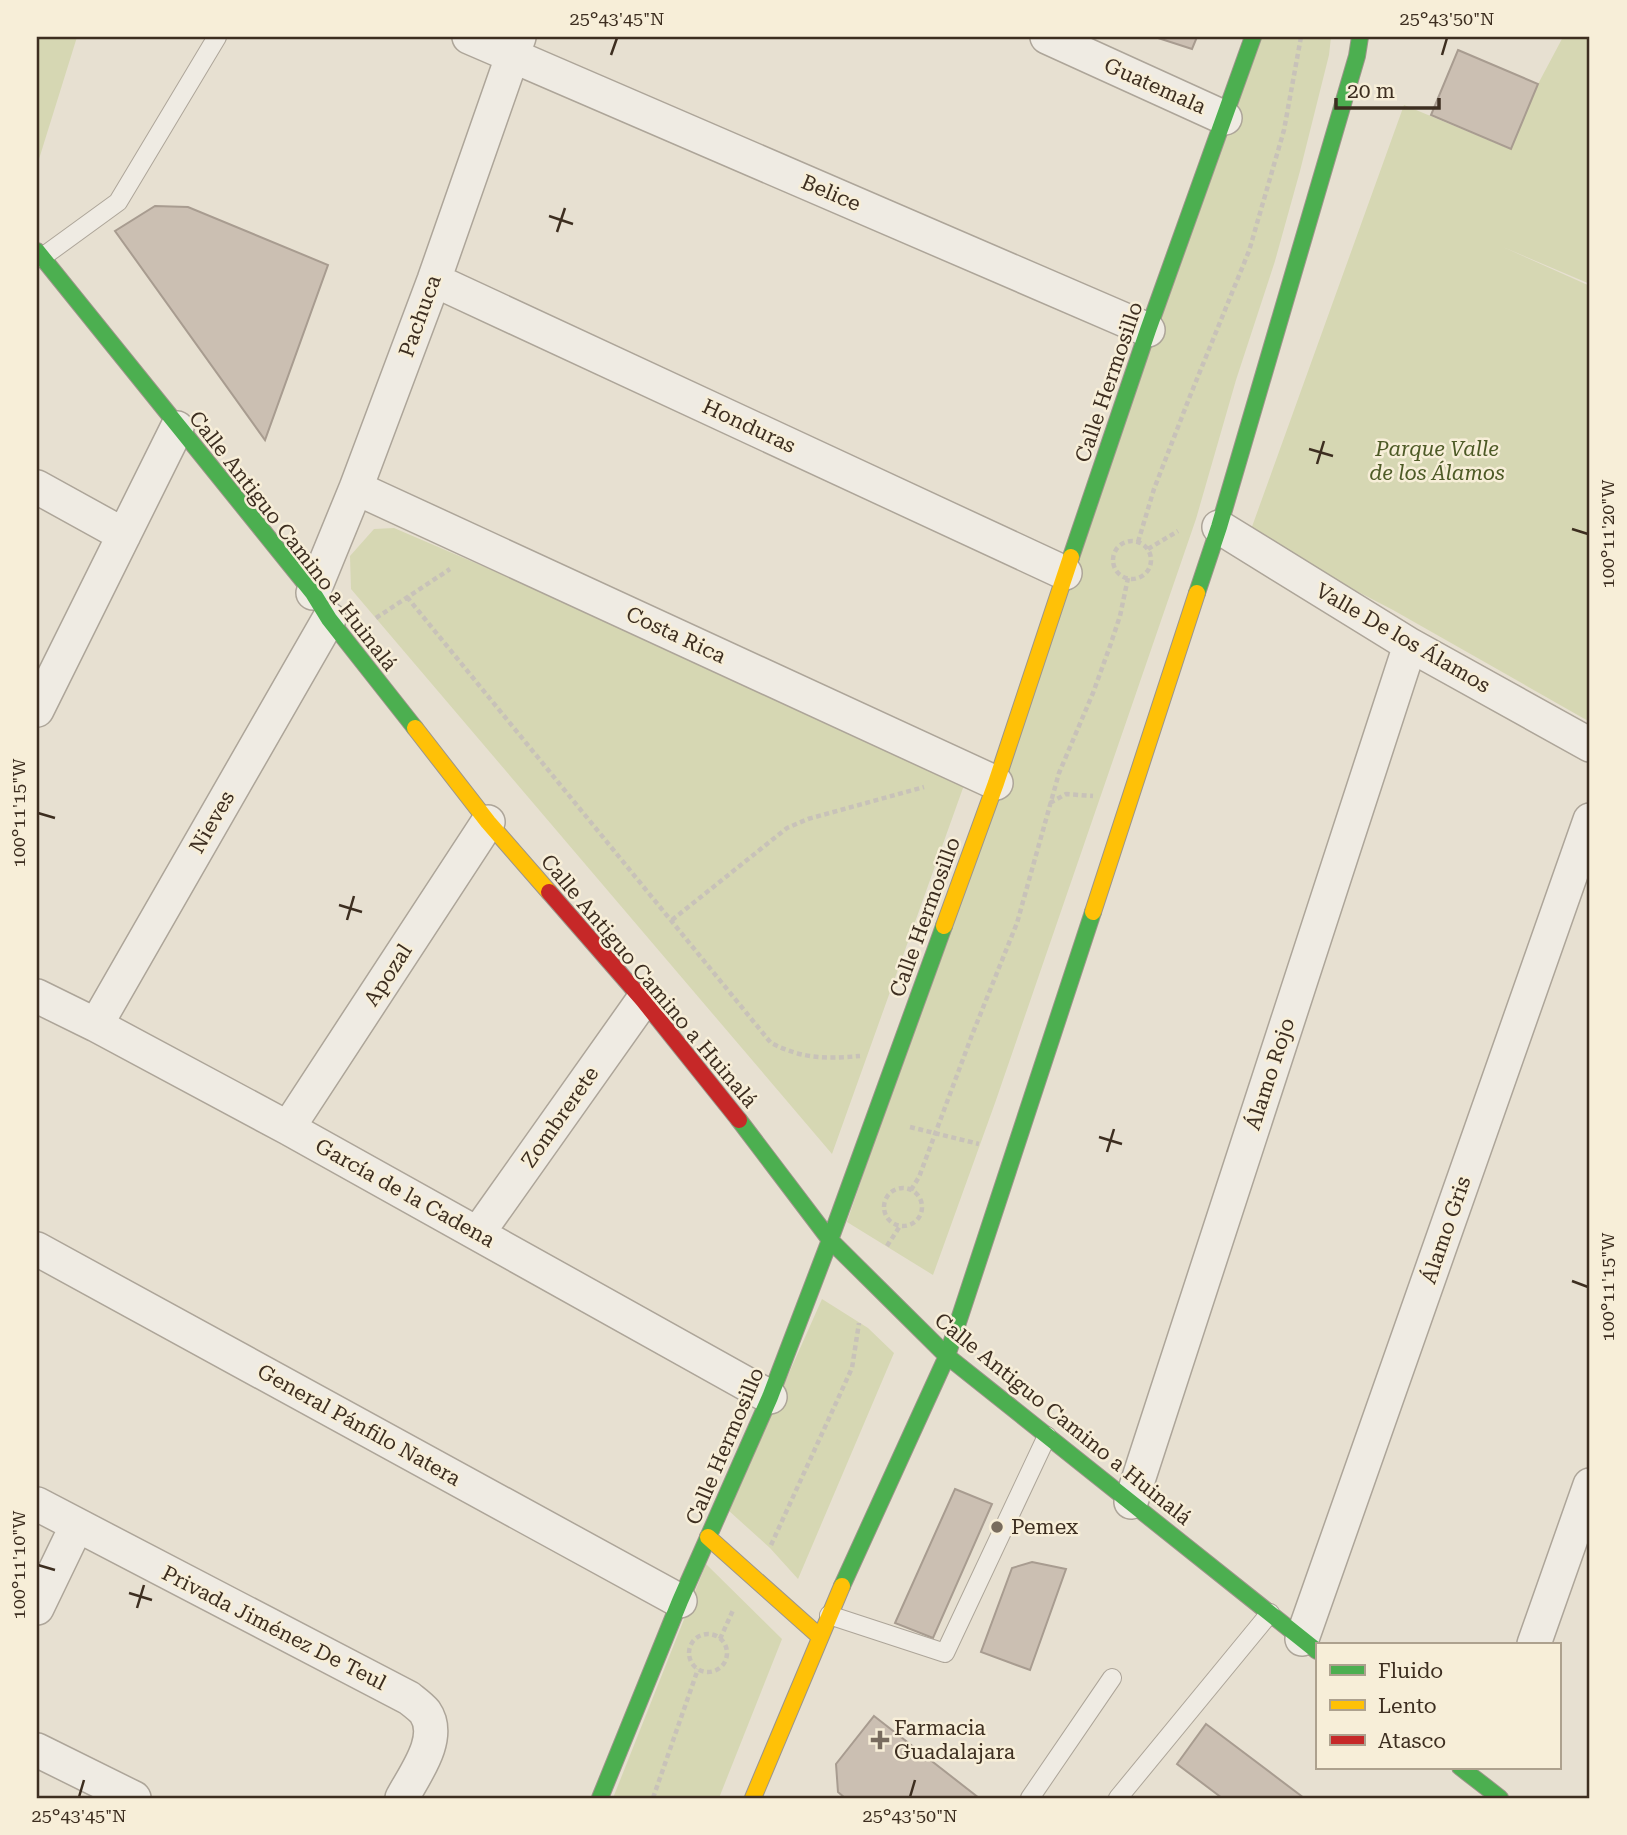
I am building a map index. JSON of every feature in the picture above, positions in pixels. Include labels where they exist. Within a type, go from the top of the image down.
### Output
[{"type":"street","name":"Belice","points":[[469,37],[516,46],[1148,330]]},
{"type":"street","name":"Guatemala","points":[[1047,37],[1225,118]]},
{"type":"street","name":"Calle Hermosillo","points":[[600,1798],[681,1601],[770,1397],[830,1240],[996,783],[1148,330],[1253,37]]},
{"type":"street","points":[[753,1798],[819,1636],[947,1356],[1203,526],[1357,56],[1360,37]]},
{"type":"street","points":[[1357,56],[1377,37]]},
{"type":"street","name":"Pachuca","points":[[321,606],[356,488],[434,279],[516,46]]},
{"type":"street","name":"Calle Antiguo Camino a Huinalá","points":[[39,254],[321,606],[488,822],[643,1000],[710,1082],[830,1240],[947,1356],[1310,1645]]},
{"type":"street","name":"Honduras","points":[[434,279],[1065,573]]},
{"type":"street","points":[[37,710],[177,428]]},
{"type":"street","points":[[37,487],[124,535]]},
{"type":"street","name":"Costa Rica","points":[[356,488],[996,783]]},
{"type":"street","name":"Valle De los Álamos","points":[[1203,526],[1590,745]]},
{"type":"street","name":"Nieves","points":[[96,1025],[321,606]]},
{"type":"street","name":"Álamo Rojo","points":[[1130,1502],[1410,645]]},
{"type":"street","name":"Álamo Gris","points":[[1310,1645],[1590,820]]},
{"type":"street","name":"Apozal","points":[[288,1128],[488,822]]},
{"type":"street","name":"García de la Cadena","points":[[37,996],[288,1128],[770,1397]]},
{"type":"street","name":"Zombrerete","points":[[478,1233],[643,1000]]},
{"type":"street","name":"General Pánfilo Natera","points":[[37,1248],[681,1601]]},
{"type":"street","points":[[1534,1643],[1590,1485]]},
{"type":"street","name":"Privada Jiménez De Teul","points":[[37,1504],[408,1698],[425,1712],[432,1729],[428,1749],[402,1798]]},
{"type":"street","points":[[37,1608],[77,1525]]},
{"type":"street","points":[[708,1538],[819,1636]]},
{"type":"street","points":[[37,1750],[134,1798]]},
{"type":"lane","points":[[39,254],[118,202],[216,37]]},
{"type":"lane","points":[[829,1615],[944,1653],[1047,1436]]},
{"type":"lane","points":[[1118,1798],[1269,1613]]},
{"type":"lane","points":[[1030,1798],[1112,1678]]},
{"type":"path","points":[[1138,542],[1163,466],[1249,251],[1284,130],[1301,37]]},
{"type":"path","points":[[1148,549],[1203,526]]},
{"type":"path","points":[[1128,541],[1138,542],[1148,549],[1150,560],[1147,571],[1138,577],[1128,578],[1114,566],[1114,555],[1121,544],[1128,541]]},
{"type":"path","points":[[376,618],[454,566]]},
{"type":"path","points":[[911,1190],[919,1177],[972,1035],[1004,959],[1027,891],[1059,773],[1110,646],[1128,578]]},
{"type":"path","points":[[407,597],[771,1042],[809,1057],[868,1055]]},
{"type":"path","points":[[672,919],[787,828],[844,808],[933,785]]},
{"type":"path","points":[[1050,803],[1066,794],[1101,796]]},
{"type":"path","points":[[908,1127],[980,1144]]},
{"type":"path","points":[[900,1189],[911,1190],[921,1202],[921,1213],[915,1222],[900,1226],[893,1223],[886,1214],[886,1199],[900,1189]]},
{"type":"path","points":[[887,1247],[900,1226]]},
{"type":"path","points":[[770,1548],[852,1368],[859,1323]]},
{"type":"path","points":[[720,1639],[739,1597]]},
{"type":"path","points":[[705,1634],[720,1639],[727,1654],[723,1665],[715,1671],[705,1672],[698,1669],[690,1660],[689,1654],[694,1640],[705,1634]]},
{"type":"path","points":[[653,1798],[698,1669]]},
{"type":"green space","points":[[37,37],[77,37],[39,159],[37,157]]},
{"type":"green space","points":[[1252,37],[1331,37],[1329,55],[1300,171],[1196,519],[933,1275],[847,1222]]},
{"type":"green space","name":"Parque Valle de los Álamos","points":[[1563,37],[1590,37],[1590,284],[1503,247],[1590,286],[1590,722],[1393,610],[1249,535],[1404,105],[1510,149],[1538,84]]},
{"type":"green space","points":[[394,528],[968,774],[832,1154],[351,589],[350,556],[374,529]]},
{"type":"green space","points":[[822,1299],[868,1328],[894,1353],[798,1579],[770,1548],[728,1510]]},
{"type":"green space","points":[[706,1564],[782,1639],[719,1798],[613,1798]]},
{"type":"building","points":[[1155,37],[1197,37],[1192,49]]},
{"type":"building","points":[[1458,50],[1538,84],[1511,149],[1431,115]]},
{"type":"building","points":[[155,206],[188,207],[328,265],[265,440],[115,231]]},
{"type":"building","points":[[955,1489],[992,1504],[933,1638],[895,1623]]},
{"type":"building","points":[[1032,1562],[1066,1569],[1030,1670],[981,1652],[1012,1568]]},
{"type":"building","name":"Farmacia Guadalajara","points":[[874,1716],[979,1798],[845,1798],[838,1792],[836,1764]]},
{"type":"building","points":[[1206,1724],[1304,1798],[1222,1798],[1177,1764]]},
{"type":"traffic: fast","points":[[1071,557],[1148,330],[1253,37]]},
{"type":"traffic: fast","points":[[1197,593],[1219,527],[1357,56],[1360,37]]},
{"type":"traffic: fast","points":[[37,251],[313,593],[329,619],[415,728]]},
{"type":"traffic: fast","points":[[842,1586],[947,1356],[1093,912]]},
{"type":"traffic: fast","points":[[600,1798],[680,1601],[770,1397],[944,926]]},
{"type":"traffic: fast","points":[[739,1120],[830,1240],[947,1356],[1316,1650]]},
{"type":"traffic: fast","points":[[1463,1769],[1500,1798]]},
{"type":"traffic: slow","points":[[944,926],[996,783],[1071,557]]},
{"type":"traffic: slow","points":[[1093,912],[1197,593]]},
{"type":"traffic: slow","points":[[415,728],[488,822],[549,892]]},
{"type":"traffic: slow","points":[[708,1537],[819,1636]]},
{"type":"traffic: slow","points":[[753,1798],[842,1586]]},
{"type":"traffic: jam","points":[[549,892],[643,1000],[739,1120]]},
{"type":"place","name":"Pemex","points":[[997,1527]]},
{"type":"place","name":"Farmacia Guadalajara","points":[[880,1740]]}]
